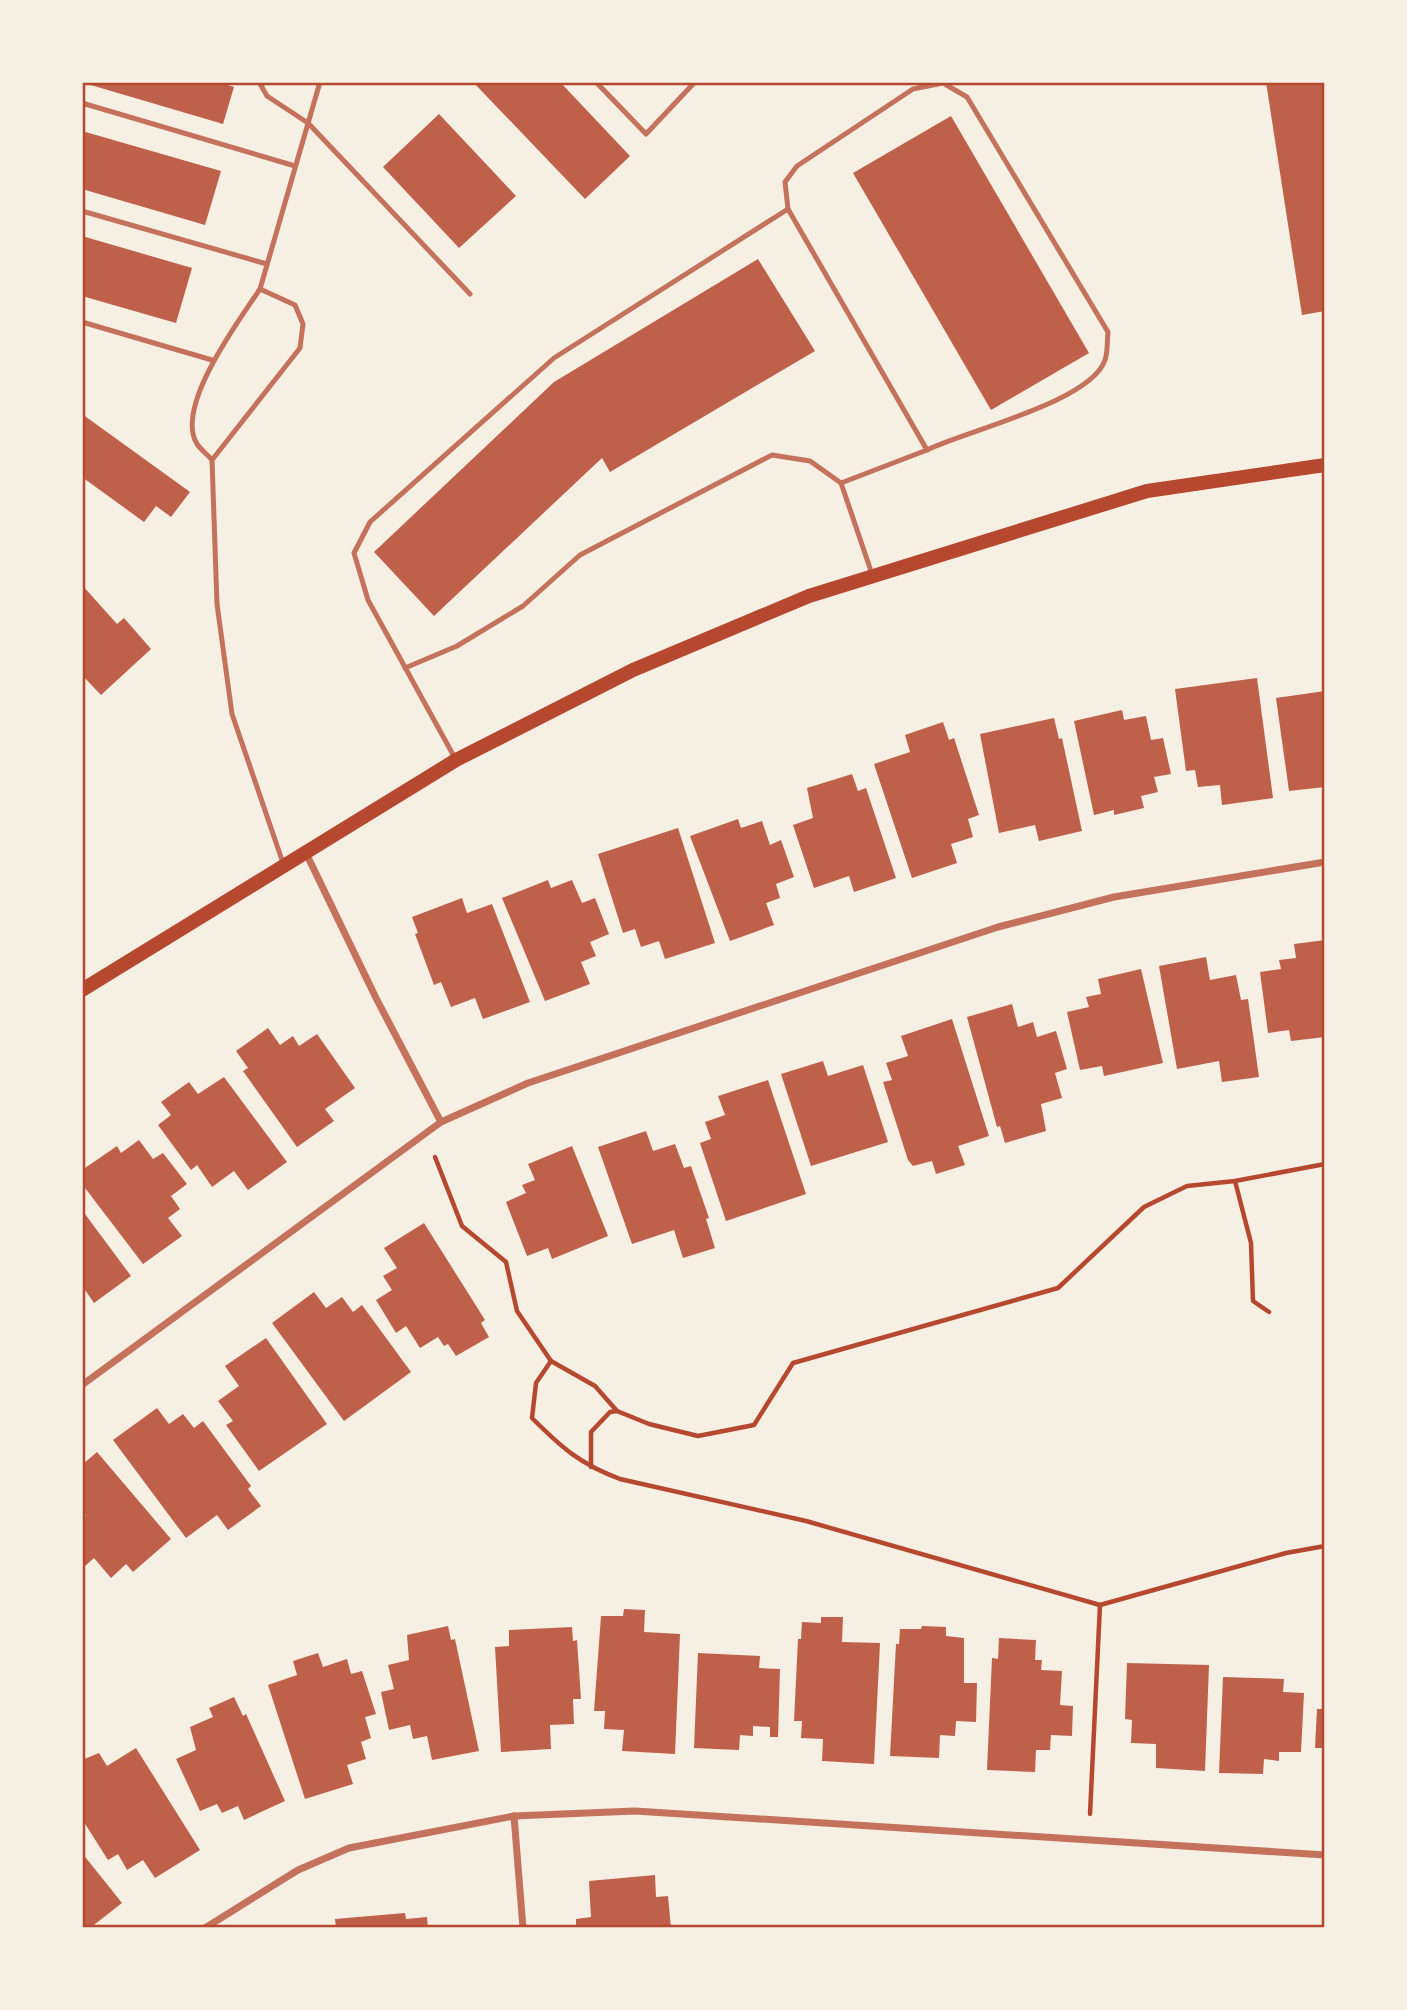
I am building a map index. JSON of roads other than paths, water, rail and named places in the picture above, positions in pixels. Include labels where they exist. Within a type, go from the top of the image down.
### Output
[{"type":"main road","points":[[82,990],[456,760],[633,670],[808,596],[1147,491],[1325,466]]},
{"type":"street","points":[[305,852],[376,998],[442,1122]]},
{"type":"street","points":[[82,1385],[425,1133],[442,1122],[528,1083],[998,927],[1114,897],[1325,862]]},
{"type":"street","points":[[205,1928],[298,1870],[349,1848],[514,1816],[635,1811],[1325,1855]]},
{"type":"street","points":[[514,1816],[523,1928]]},
{"type":"lane","points":[[259,82],[267,96],[308,123],[470,294]]},
{"type":"lane","points":[[284,866],[232,714],[217,604],[212,460],[196,442],[193,412],[212,360],[260,289],[320,82]]},
{"type":"lane","points":[[596,82],[646,134],[695,82]]},
{"type":"lane","points":[[841,484],[1031,413],[1087,380],[1105,361],[1108,332],[967,97],[943,83],[913,89],[797,166],[785,182],[788,209],[927,450]]},
{"type":"lane","points":[[82,103],[295,166]]},
{"type":"lane","points":[[456,760],[368,600],[354,553],[370,522],[554,358],[788,209]]},
{"type":"lane","points":[[82,211],[267,264]]},
{"type":"lane","points":[[212,460],[300,348],[303,324],[295,305],[260,289]]},
{"type":"lane","points":[[82,322],[212,360]]},
{"type":"lane","points":[[405,668],[457,646],[523,606],[580,555],[772,455],[810,461],[841,484],[872,576]]}]
